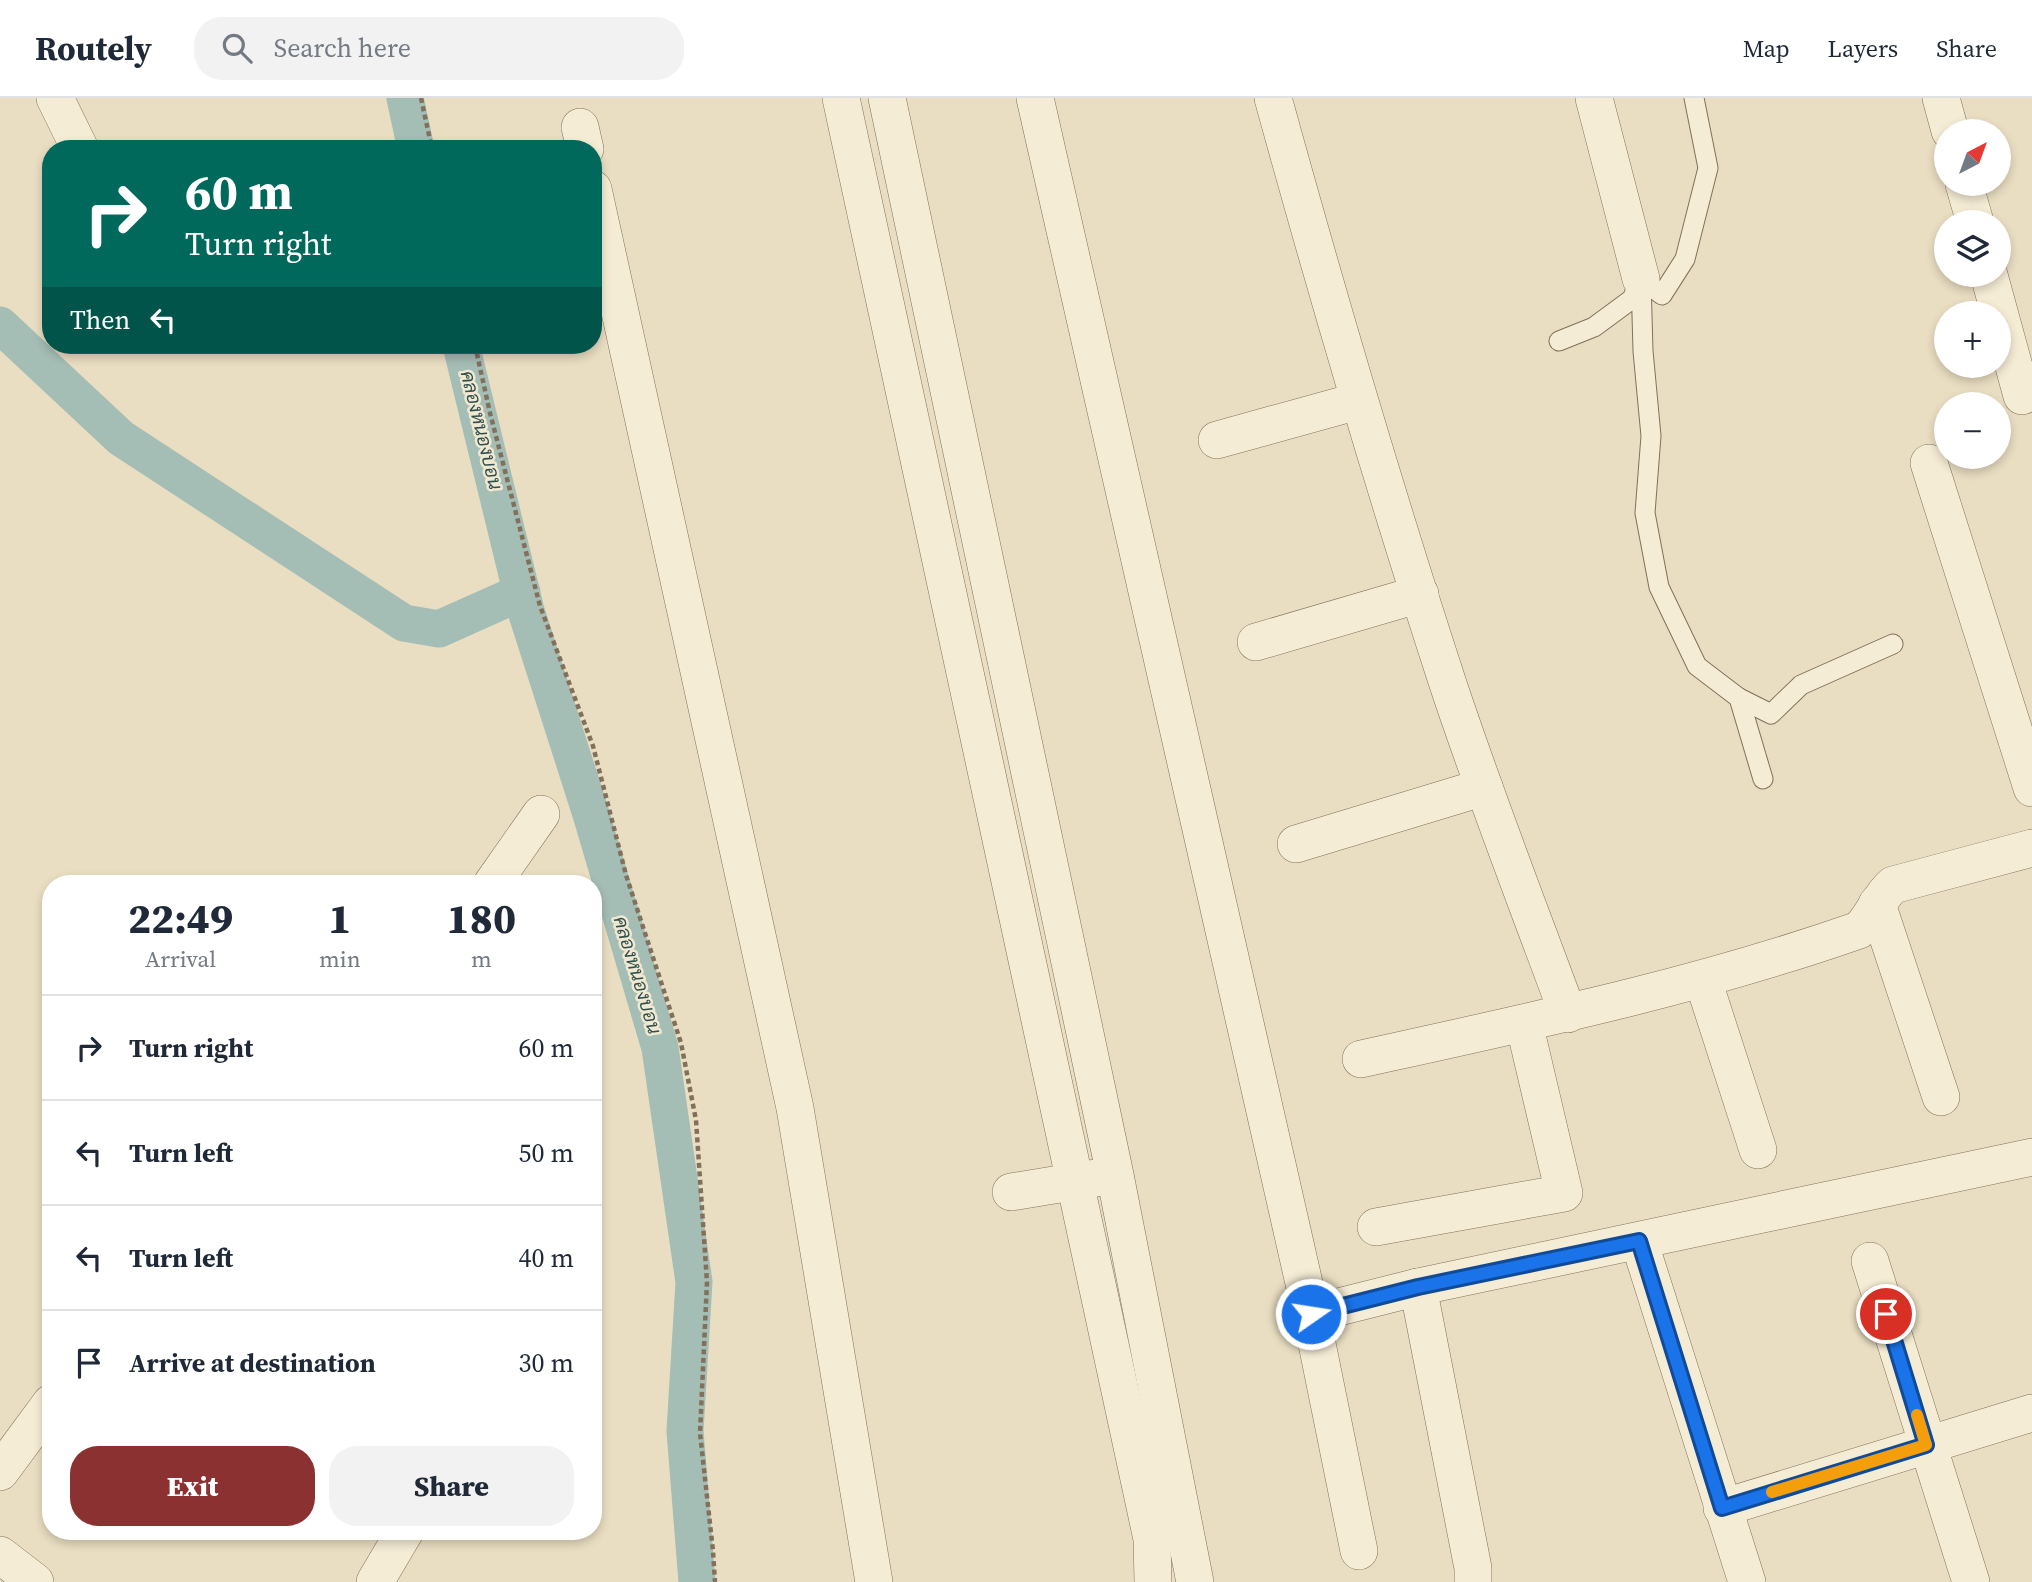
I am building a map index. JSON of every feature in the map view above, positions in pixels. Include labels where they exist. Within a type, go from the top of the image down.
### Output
[{"type":"street","points":[[55,98],[76,140]]},
{"type":"street","points":[[841,98],[1152,1539],[1153,1582]]},
{"type":"street","points":[[887,98],[1115,1175],[1195,1582]]},
{"type":"street","points":[[1035,98],[1311,1314],[1359,1551]]},
{"type":"street","points":[[1273,98],[1358,401],[1420,594],[1484,787],[1568,1014]]},
{"type":"street","points":[[1594,98],[1641,279]]},
{"type":"street","points":[[1941,98],[1947,119]]},
{"type":"street","points":[[602,229],[795,1108],[874,1582]]},
{"type":"street","points":[[1992,287],[2022,397]]},
{"type":"street","points":[[1217,440],[1358,401]]},
{"type":"street","points":[[1929,463],[2032,788]]},
{"type":"street","points":[[1256,642],[1420,594]]},
{"type":"street","points":[[1296,844],[1484,787]]},
{"type":"street","points":[[498,875],[541,814]]},
{"type":"street","points":[[1361,1059],[1568,1014],[1703,980],[1859,930],[1865,925],[1882,894],[1893,885],[2032,848]]},
{"type":"street","points":[[1877,904],[1941,1097]]},
{"type":"street","points":[[1703,980],[1758,1150]]},
{"type":"street","points":[[1376,1227],[1564,1193],[1524,1023]]},
{"type":"street","points":[[1311,1314],[1418,1287],[2032,1157]]},
{"type":"street","points":[[1011,1192],[1115,1175]]},
{"type":"street","points":[[1639,1241],[1747,1582]]},
{"type":"street","points":[[1870,1261],[1971,1582]]},
{"type":"street","points":[[1418,1287],[1474,1568],[1473,1582]]},
{"type":"street","points":[[1722,1508],[2032,1413]]},
{"type":"street","points":[[0,1472],[42,1415]]},
{"type":"street","points":[[375,1582],[400,1540]]},
{"type":"street","points":[[0,1555],[35,1582]]},
{"type":"lane","points":[[1641,279],[1662,295],[1685,259],[1708,168],[1694,98]]},
{"type":"lane","points":[[1559,341],[1594,327],[1632,299],[1641,279]]},
{"type":"lane","points":[[1641,279],[1643,351],[1651,436],[1645,513],[1659,587],[1697,666],[1739,698],[1771,714],[1801,685],[1893,644]]},
{"type":"lane","points":[[1739,698],[1763,779]]},
{"type":"path","points":[[421,98],[430,140]]},
{"type":"path","points":[[477,354],[540,606],[593,746],[625,875],[681,1043],[696,1119],[707,1282],[700,1433],[715,1582]]},
{"type":"waterway","name":"คลองหนองบอน","points":[[405,98],[414,140]]},
{"type":"waterway","points":[[0,325],[121,438],[404,623],[439,629],[522,592]]},
{"type":"waterway","name":"คลองหนองบอน","points":[[463,354],[526,611],[591,814],[660,1048],[694,1282],[685,1431],[697,1582]]},
{"type":"slow traffic","points":[[1772,1492],[1926,1445],[1917,1415]]},
{"type":"route","points":[[1311,1314],[1418,1287],[1639,1241],[1722,1508],[1926,1445],[1886,1314]]}]
